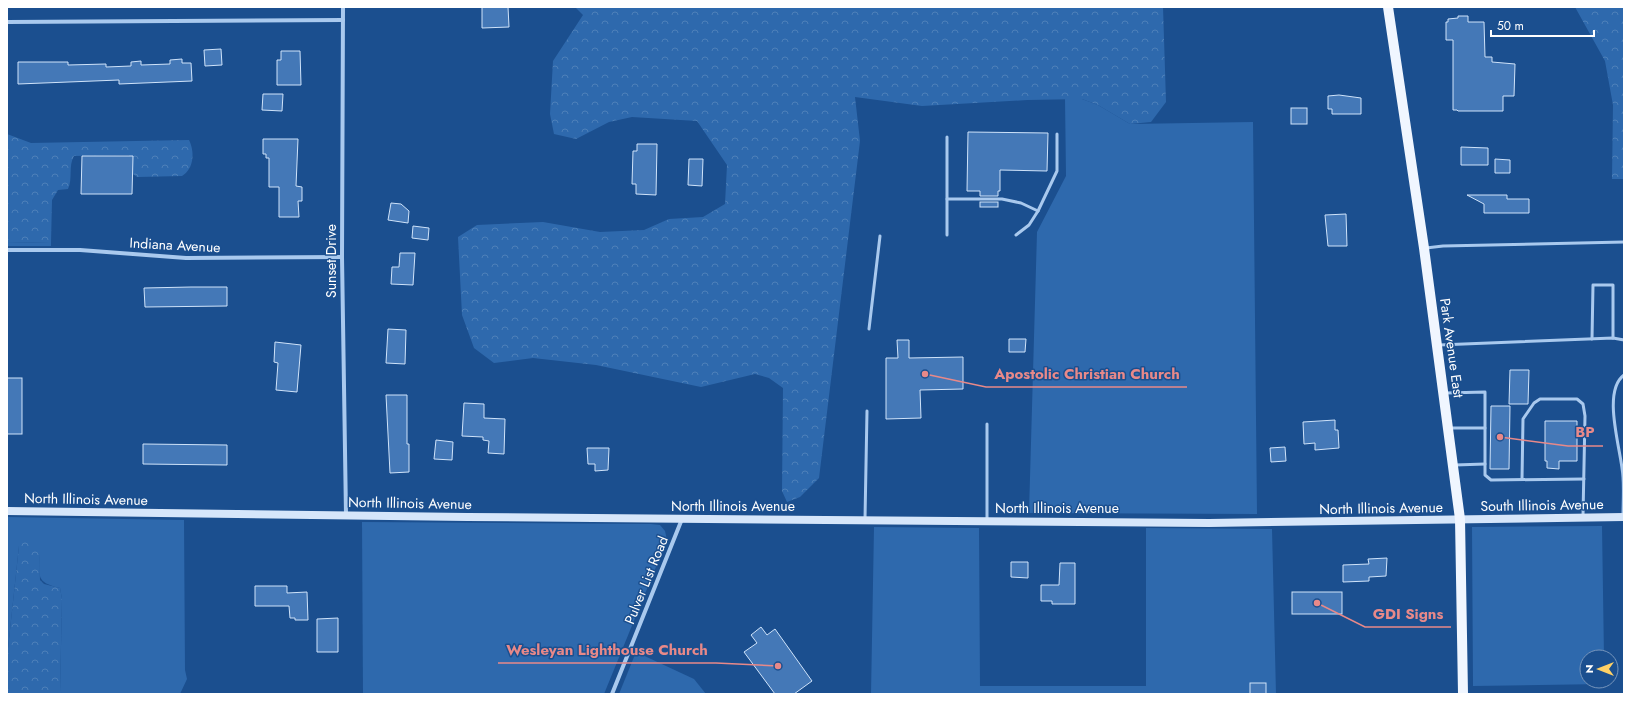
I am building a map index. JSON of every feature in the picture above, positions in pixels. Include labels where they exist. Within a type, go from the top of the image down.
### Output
[{"type":"main road","name":"Park Avenue East","points":[[1388,7],[1424,248],[1460,519],[1463,694]]},
{"type":"street","name":"Sunset Drive","points":[[343,7],[342,257],[346,515]]},
{"type":"street","points":[[7,22],[343,20]]},
{"type":"street","name":"Indiana Avenue","points":[[7,250],[87,251],[186,258],[342,257]]},
{"type":"street","name":"North Illinois Avenue","points":[[7,511],[682,519],[1297,523],[1460,519]]},
{"type":"street","name":"South Illinois Avenue","points":[[1460,519],[1623,517]]},
{"type":"street","name":"Pulver List Road","points":[[612,694],[682,519]]},
{"type":"lane","points":[[1016,235],[1029,225],[1038,211],[1057,171],[1057,134]]},
{"type":"lane","points":[[947,137],[947,235]]},
{"type":"lane","points":[[947,199],[1002,199],[1021,203],[1038,211]]},
{"type":"lane","points":[[869,329],[880,236]]},
{"type":"lane","points":[[1424,248],[1443,246],[1624,242]]},
{"type":"lane","points":[[1592,339],[1593,285],[1613,285],[1613,338]]},
{"type":"lane","points":[[1437,345],[1613,338],[1624,340]]},
{"type":"lane","points":[[1623,517],[1623,475],[1619,456],[1613,396],[1616,384],[1624,375]]},
{"type":"lane","points":[[1444,393],[1485,392],[1485,475],[1491,480],[1584,479]]},
{"type":"lane","points":[[1522,479],[1523,420],[1534,403],[1540,399],[1577,398],[1583,404],[1585,416],[1583,517]]},
{"type":"lane","points":[[865,520],[867,411]]},
{"type":"lane","points":[[987,424],[987,521]]},
{"type":"lane","points":[[1448,428],[1485,428]]},
{"type":"lane","points":[[1453,465],[1485,464]]},
{"type":"green space","points":[[575,7],[1163,7],[1166,102],[1151,122],[1130,124],[1098,105],[1082,99],[1027,100],[922,106],[855,97],[860,141],[819,478],[800,497],[787,502],[782,491],[783,388],[769,378],[755,374],[701,387],[596,365],[533,358],[494,363],[474,348],[462,315],[458,237],[477,225],[543,222],[600,232],[644,230],[669,219],[703,217],[725,204],[727,165],[697,121],[632,117],[609,122],[576,139],[554,134],[550,114],[553,61],[583,15]]},
{"type":"green space","points":[[1575,7],[1624,7],[1624,179],[1612,179],[1613,105],[1605,61]]},
{"type":"green space","points":[[1065,99],[1082,99],[1098,105],[1130,124],[1253,122],[1257,514],[1029,513],[1037,232],[1066,176]]},
{"type":"green space","points":[[7,134],[31,143],[189,140],[193,155],[189,169],[182,176],[137,177],[133,174],[132,161],[129,155],[74,156],[71,164],[68,189],[58,190],[52,200],[51,243],[7,242]]},
{"type":"green space","points":[[7,242],[51,243],[51,246],[7,246]]},
{"type":"green space","points":[[7,517],[184,520],[185,670],[187,679],[180,694],[64,694],[60,692],[62,599],[60,588],[46,583],[40,577],[39,554],[19,546],[7,658]]},
{"type":"green space","points":[[362,522],[651,524],[660,525],[665,531],[667,540],[604,694],[363,694]]},
{"type":"green space","points":[[1602,526],[1604,649],[1579,649],[1579,684],[1473,686],[1472,527]]},
{"type":"green space","points":[[874,527],[979,528],[980,686],[1146,686],[1146,528],[1272,529],[1276,694],[871,694]]},
{"type":"green space","points":[[30,538],[35,540],[39,554],[40,580],[44,584],[60,588],[62,599],[60,691],[64,694],[7,694],[7,658],[19,546],[22,540]]},
{"type":"green space","points":[[636,652],[694,679],[706,694],[619,694]]},
{"type":"building","points":[[482,7],[508,7],[509,27],[482,28]]},
{"type":"building","points":[[1458,16],[1468,16],[1468,22],[1484,22],[1485,57],[1492,57],[1492,62],[1515,64],[1514,96],[1503,96],[1503,111],[1453,110],[1453,40],[1446,40],[1446,22],[1448,22],[1448,19],[1458,18]]},
{"type":"building","points":[[221,49],[222,65],[205,66],[204,50]]},
{"type":"building","points":[[281,51],[300,51],[301,85],[277,85],[277,60],[281,60]]},
{"type":"building","points":[[182,59],[182,63],[191,63],[192,81],[119,84],[119,80],[18,84],[18,62],[68,62],[68,65],[106,64],[106,67],[131,66],[131,62],[141,61],[141,65],[170,64],[170,60]]},
{"type":"building","points":[[263,94],[283,94],[282,111],[262,110]]},
{"type":"building","points":[[1339,95],[1361,98],[1361,114],[1332,114],[1332,109],[1328,109],[1328,96]]},
{"type":"building","points":[[1291,108],[1307,108],[1307,124],[1291,124]]},
{"type":"building","points":[[968,132],[1048,133],[1047,171],[1000,170],[1000,191],[998,191],[998,196],[980,196],[980,191],[967,191]]},
{"type":"building","points":[[263,139],[298,139],[296,186],[302,187],[302,201],[298,201],[299,217],[279,217],[279,187],[269,187],[269,158],[266,158],[266,154],[263,154]]},
{"type":"building","points":[[637,144],[657,144],[656,195],[636,194],[636,184],[632,184],[633,151],[637,151]]},
{"type":"building","points":[[1461,147],[1488,148],[1488,165],[1461,165]]},
{"type":"building","points":[[82,156],[133,156],[132,194],[81,194]]},
{"type":"building","points":[[689,159],[703,159],[702,186],[688,185]]},
{"type":"building","points":[[1495,159],[1510,160],[1510,173],[1495,173]]},
{"type":"building","points":[[1467,195],[1507,195],[1507,199],[1529,199],[1529,213],[1484,213],[1484,204]]},
{"type":"building","points":[[980,202],[998,202],[998,207],[980,207]]},
{"type":"building","points":[[391,203],[401,204],[409,211],[408,223],[388,220]]},
{"type":"building","points":[[1346,214],[1347,246],[1328,246],[1325,215]]},
{"type":"building","points":[[413,226],[429,228],[428,240],[412,238]]},
{"type":"building","points":[[400,253],[415,253],[413,285],[391,284],[392,267],[399,267]]},
{"type":"building","points":[[227,287],[227,306],[145,307],[144,288]]},
{"type":"building","points":[[388,329],[406,330],[405,364],[386,363]]},
{"type":"building","points":[[1009,339],[1026,339],[1025,352],[1009,352]]},
{"type":"building","points":[[897,340],[909,340],[909,358],[963,357],[963,389],[920,390],[921,418],[886,419],[886,358],[898,358]]},
{"type":"building","points":[[275,342],[301,345],[297,392],[276,390],[278,363],[274,362]]},
{"type":"building","points":[[1510,370],[1529,370],[1528,404],[1509,404]]},
{"type":"building","points":[[7,378],[22,378],[22,434],[7,434]]},
{"type":"building","points":[[386,395],[407,395],[407,444],[409,444],[409,472],[390,473]]},
{"type":"building","points":[[464,403],[484,404],[484,418],[505,419],[504,454],[488,453],[489,441],[483,440],[483,437],[462,436]]},
{"type":"building","points":[[1491,406],[1510,406],[1509,469],[1490,469]]},
{"type":"building","points":[[1335,420],[1335,430],[1338,430],[1339,448],[1315,450],[1315,443],[1304,444],[1303,422]]},
{"type":"building","points":[[1545,421],[1577,421],[1577,461],[1559,461],[1559,469],[1547,468],[1547,461],[1545,461]]},
{"type":"building","points":[[436,440],[453,442],[452,460],[434,459]]},
{"type":"building","points":[[143,444],[227,445],[227,465],[143,464]]},
{"type":"building","points":[[1285,447],[1286,461],[1271,462],[1270,448]]},
{"type":"building","points":[[587,448],[609,448],[608,470],[595,471],[595,464],[588,464]]},
{"type":"building","points":[[1387,558],[1386,576],[1369,577],[1369,581],[1343,582],[1343,565],[1369,564],[1368,559]]},
{"type":"building","points":[[1011,562],[1028,562],[1028,578],[1011,577]]},
{"type":"building","points":[[1060,563],[1075,563],[1075,604],[1052,604],[1052,601],[1041,601],[1041,585],[1059,585]]},
{"type":"building","points":[[255,586],[287,586],[287,593],[307,592],[308,620],[295,620],[295,618],[290,618],[289,606],[255,606]]},
{"type":"building","points":[[1292,592],[1342,592],[1342,614],[1292,614]]},
{"type":"building","points":[[338,618],[338,652],[317,652],[317,619]]},
{"type":"building","points":[[761,627],[767,635],[775,629],[812,681],[794,694],[775,694],[744,652],[757,643],[751,635]]},
{"type":"building","points":[[1250,683],[1266,683],[1266,694],[1250,694]]},
{"type":"place","name":"Apostolic Christian Church","points":[[925,374]]},
{"type":"place","name":"BP","points":[[1500,437]]},
{"type":"place","name":"GDI Signs","points":[[1317,603]]},
{"type":"place","name":"Wesleyan Lighthouse Church","points":[[778,666]]}]
